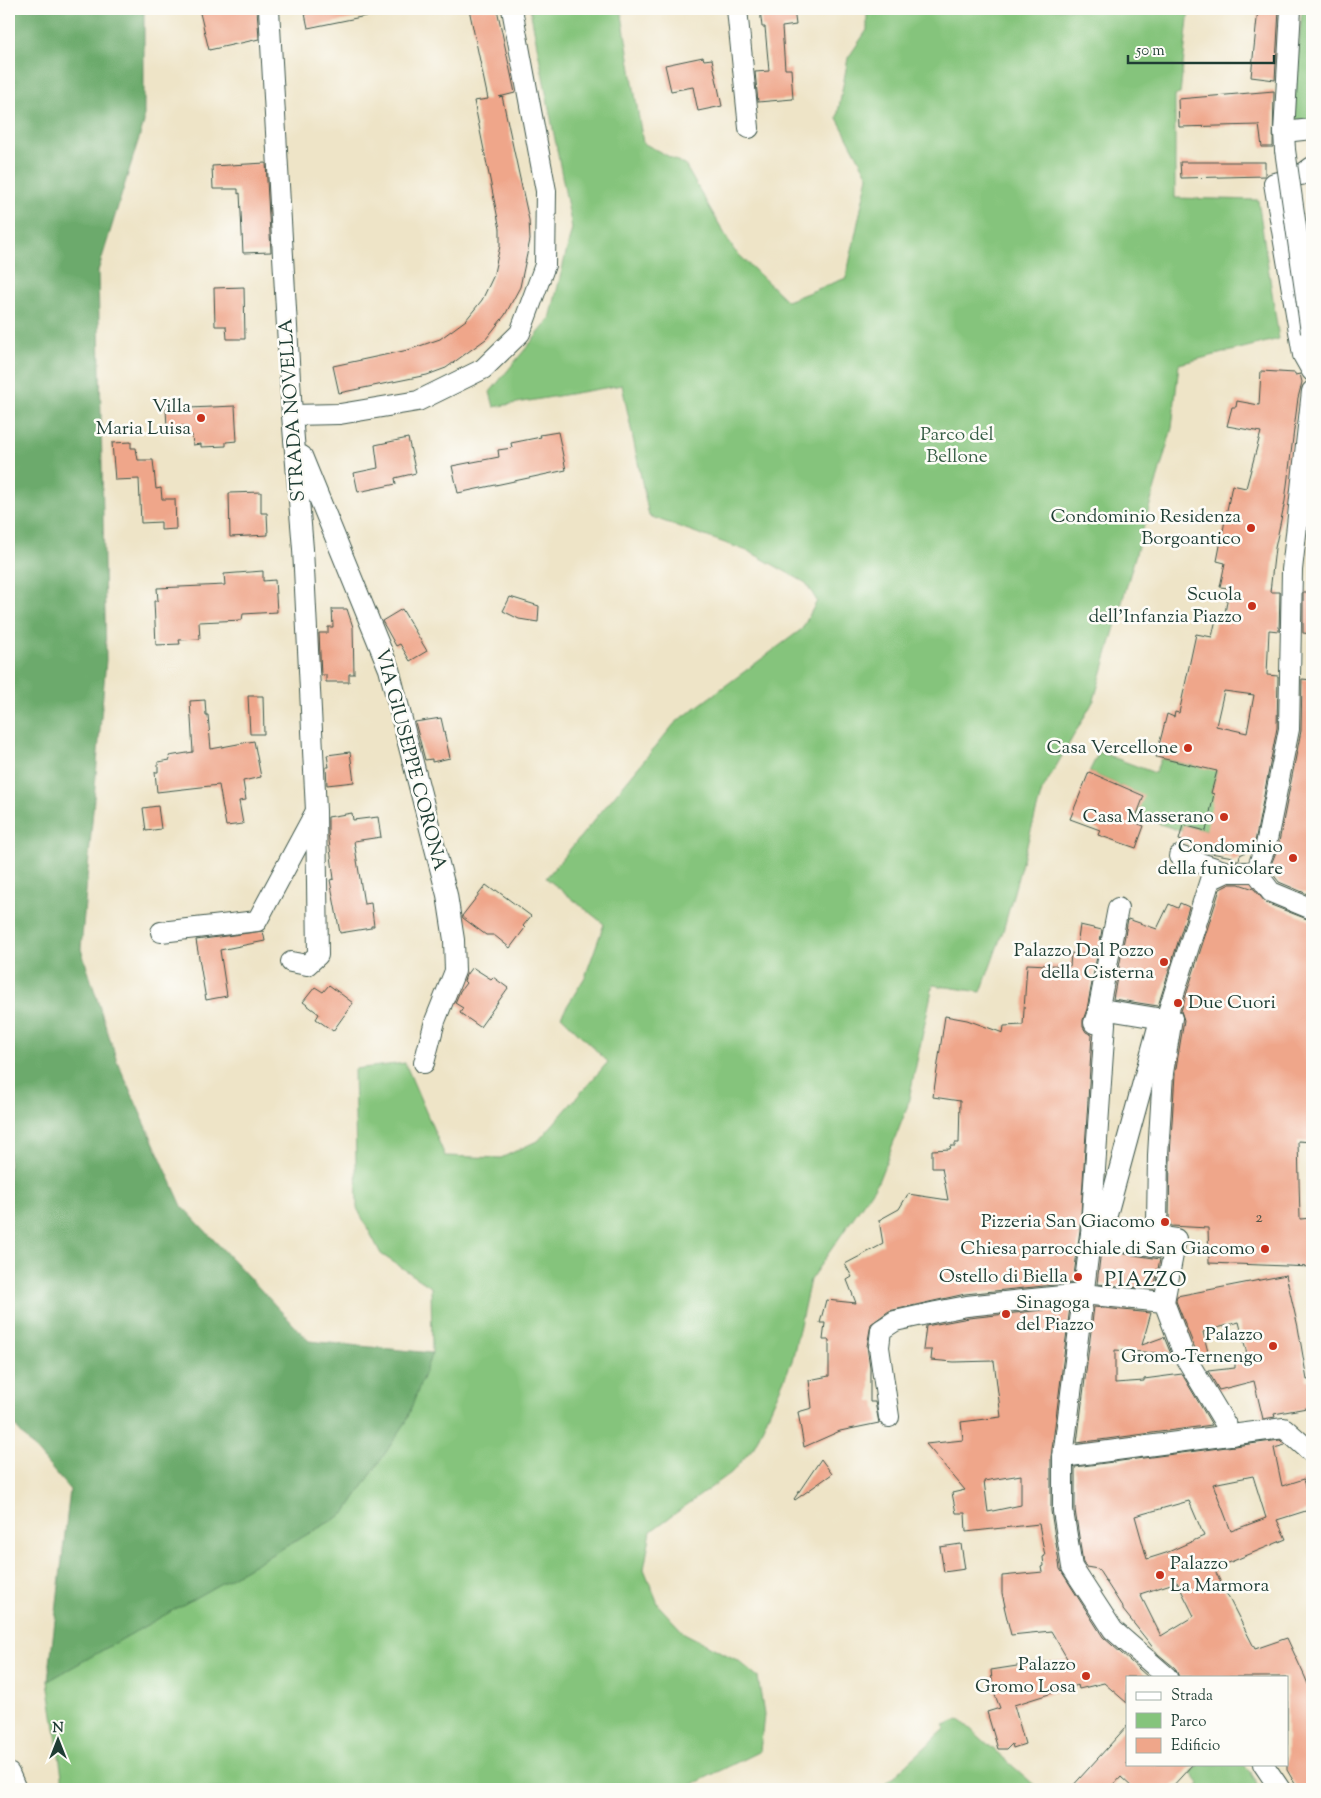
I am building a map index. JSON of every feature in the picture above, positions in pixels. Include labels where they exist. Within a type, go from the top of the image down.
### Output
[{"type":"street","name":"STRADA NOVELLA","points":[[269,9],[316,811],[318,955],[307,965],[291,962]]},
{"type":"street","points":[[292,415],[340,414],[418,401],[483,369],[520,333],[545,265],[546,191],[512,9]]},
{"type":"street","points":[[737,9],[749,128]]},
{"type":"street","points":[[1291,9],[1285,141],[1311,341]]},
{"type":"street","points":[[1285,141],[1312,129]]},
{"type":"street","points":[[1279,182],[1274,183],[1302,355],[1312,371]]},
{"type":"street","points":[[1256,872],[1266,845],[1289,729],[1292,570],[1312,391]]},
{"type":"street","name":"VIA GIUSEPPE CORONA","points":[[294,438],[389,669],[447,895],[454,940],[455,970],[435,1021],[424,1063]]},
{"type":"street","points":[[161,932],[257,921],[316,811]]},
{"type":"street","points":[[1179,856],[1227,872],[1256,872]]},
{"type":"street","points":[[1098,1233],[1162,1023],[1210,880],[1227,872]]},
{"type":"street","points":[[1256,872],[1271,892],[1312,909]]},
{"type":"street","points":[[1118,908],[1098,1012],[1094,1022],[1105,1024],[1091,1227],[1098,1233],[1100,1238],[1168,1248],[1170,1238]]},
{"type":"street","points":[[1098,1012],[1102,1009],[1162,1023],[1172,1018],[1163,1073],[1158,1154],[1157,1224],[1170,1238],[1164,1302],[1184,1356],[1232,1435]]},
{"type":"street","points":[[1098,1233],[1091,1233],[1082,1294],[1062,1457],[1063,1511],[1072,1567],[1113,1630],[1166,1676]]},
{"type":"street","points":[[889,1417],[879,1347],[881,1330],[895,1321],[967,1306],[1082,1294],[1164,1302]]},
{"type":"street","points":[[1062,1457],[1284,1428],[1312,1454]]},
{"type":"street","points":[[1264,1766],[1280,1789]]},
{"type":"street","points":[[9,1774],[16,1789]]},
{"type":"green space","points":[[9,9],[144,9],[144,122],[98,271],[106,660],[81,949],[117,1061],[182,1206],[309,1341],[432,1353],[406,1422],[345,1513],[48,1681],[70,1490],[15,1426],[9,1425]]},
{"type":"green space","name":"Parco del Bellone","points":[[530,9],[621,9],[643,143],[685,165],[734,250],[787,301],[846,278],[868,176],[837,118],[848,58],[867,30],[867,9],[1189,9],[1180,94],[1175,95],[1175,198],[1258,200],[1279,339],[1179,364],[1172,428],[1094,700],[1042,791],[1003,931],[981,992],[933,985],[907,1108],[878,1182],[810,1280],[792,1361],[754,1447],[731,1473],[651,1531],[644,1569],[659,1606],[684,1633],[739,1661],[758,1677],[764,1715],[760,1751],[686,1789],[64,1789],[48,1681],[345,1513],[406,1422],[432,1352],[431,1287],[381,1254],[357,1208],[354,1069],[405,1063],[445,1156],[501,1158],[539,1140],[608,1062],[561,1016],[585,977],[604,924],[546,878],[675,723],[802,629],[817,601],[806,583],[750,552],[649,516],[622,385],[494,407],[490,392],[550,319],[572,228]]},
{"type":"green space","points":[[1302,9],[1312,9],[1312,120],[1292,122]]},
{"type":"green space","points":[[1099,752],[1155,773],[1161,758],[1188,765],[1210,766],[1217,771],[1211,793],[1216,795],[1207,831],[1184,825],[1181,831],[1136,816],[1143,796],[1089,772]]},
{"type":"green space","points":[[959,1719],[1039,1789],[880,1789],[945,1729],[944,1725]]},
{"type":"green space","points":[[1197,1766],[1244,1766],[1260,1789],[1194,1789],[1200,1785],[1191,1773]]},
{"type":"building","points":[[199,9],[257,9],[259,39],[209,50]]},
{"type":"building","points":[[304,9],[366,9],[366,16],[308,28]]},
{"type":"building","points":[[469,9],[497,9],[515,93],[502,96],[529,220],[530,240],[520,287],[505,315],[486,339],[446,368],[427,375],[339,393],[333,366],[408,350],[440,339],[466,320],[482,300],[493,277],[500,246],[500,229],[474,101],[488,99]]},
{"type":"building","points":[[760,9],[794,9],[796,25],[782,27],[785,69],[791,69],[793,99],[758,102],[755,72],[769,71],[765,27],[762,27]]},
{"type":"building","points":[[1258,9],[1279,9],[1275,80],[1251,77]]},
{"type":"building","points":[[703,57],[704,60],[712,59],[722,106],[698,111],[693,87],[671,91],[665,65]]},
{"type":"building","points":[[1274,91],[1273,147],[1262,147],[1259,125],[1179,127],[1178,99]]},
{"type":"building","points":[[1180,162],[1265,162],[1265,176],[1181,178]]},
{"type":"building","points":[[266,163],[271,252],[243,253],[240,193],[238,194],[238,189],[213,189],[212,166]]},
{"type":"building","points":[[244,287],[245,339],[227,339],[226,326],[215,326],[214,288]]},
{"type":"building","points":[[1261,371],[1300,374],[1302,382],[1298,398],[1285,501],[1275,548],[1270,592],[1280,592],[1279,631],[1269,630],[1267,675],[1278,676],[1277,728],[1255,842],[1252,849],[1240,855],[1239,860],[1231,860],[1233,857],[1205,852],[1205,848],[1179,840],[1183,825],[1206,831],[1214,794],[1211,793],[1217,771],[1156,757],[1167,714],[1174,717],[1175,712],[1179,713],[1196,634],[1212,637],[1216,619],[1224,620],[1229,588],[1220,587],[1225,563],[1217,561],[1232,485],[1246,488],[1261,432],[1227,426],[1232,407],[1236,407],[1237,401],[1259,405]],"holes":[[[1224,691],[1254,695],[1247,733],[1216,726]]]},
{"type":"building","name":"Villa Maria Luisa","points":[[235,406],[237,441],[226,442],[226,446],[201,447],[201,444],[193,445],[192,435],[187,435],[186,426],[167,427],[166,409]]},
{"type":"building","points":[[558,432],[566,470],[458,493],[452,466],[499,457],[498,450],[512,448],[511,443]]},
{"type":"building","points":[[408,438],[416,473],[395,478],[396,484],[358,492],[354,473],[378,468],[375,445]]},
{"type":"building","points":[[131,442],[131,448],[136,448],[138,460],[153,460],[156,489],[161,488],[162,499],[175,499],[176,529],[161,530],[161,522],[141,523],[139,479],[115,480],[112,443]]},
{"type":"building","points":[[261,492],[261,513],[267,513],[268,535],[230,537],[229,493]]},
{"type":"building","points":[[263,571],[263,581],[275,580],[277,612],[243,614],[242,620],[199,622],[200,639],[179,640],[180,644],[156,645],[154,601],[158,601],[157,588],[225,585],[224,574]]},
{"type":"building","points":[[1303,592],[1312,592],[1312,634],[1303,633]]},
{"type":"building","points":[[510,597],[539,606],[538,622],[519,619],[503,611]]},
{"type":"building","points":[[332,609],[347,609],[353,627],[354,674],[349,674],[349,682],[326,682],[326,675],[321,675],[319,633],[328,633],[328,627],[333,627]]},
{"type":"building","points":[[402,609],[427,651],[410,661],[400,644],[396,646],[382,621]]},
{"type":"building","points":[[1302,679],[1312,680],[1312,896],[1279,882],[1272,873],[1272,862],[1278,847],[1301,731]]},
{"type":"building","points":[[248,696],[263,696],[264,734],[250,734]]},
{"type":"building","points":[[205,700],[211,749],[254,741],[261,777],[243,781],[246,800],[239,801],[243,824],[226,826],[219,785],[157,792],[155,772],[158,772],[158,762],[170,760],[169,756],[193,752],[190,701]]},
{"type":"building","points":[[441,718],[450,758],[432,762],[432,759],[425,760],[415,722]]},
{"type":"building","points":[[350,752],[354,782],[327,785],[326,767],[329,767],[327,755]]},
{"type":"building","points":[[1089,772],[1144,796],[1134,822],[1144,826],[1136,848],[1098,835],[1100,830],[1070,819]]},
{"type":"building","points":[[158,806],[161,829],[146,831],[143,808]]},
{"type":"building","points":[[352,813],[353,820],[378,817],[381,837],[354,841],[364,904],[371,903],[374,926],[340,933],[330,880],[334,879],[328,833],[328,817]]},
{"type":"building","points":[[1230,884],[1239,884],[1254,889],[1266,903],[1312,921],[1312,1142],[1298,1141],[1300,1219],[1312,1218],[1312,1267],[1209,1263],[1208,1228],[1171,1226],[1169,1221],[1170,1155],[1175,1074],[1184,1020],[1181,1011],[1220,889]]},
{"type":"building","points":[[486,885],[494,891],[496,890],[531,916],[523,926],[525,928],[510,948],[494,935],[486,935],[462,916]]},
{"type":"building","name":"Palazzo Dal Pozzo della Cisterna","points":[[1180,903],[1189,907],[1158,1006],[1113,999],[1128,919],[1157,929],[1169,904],[1178,908]]},
{"type":"building","points":[[1080,925],[1102,930],[1087,1009],[1083,1020],[1083,1027],[1086,1032],[1092,1035],[1080,1230],[1073,1283],[965,1294],[889,1311],[871,1324],[867,1346],[870,1367],[870,1402],[875,1402],[879,1423],[840,1431],[804,1447],[798,1412],[812,1408],[809,1380],[829,1376],[829,1340],[823,1340],[825,1323],[820,1323],[826,1300],[856,1303],[847,1280],[852,1277],[845,1264],[883,1244],[879,1220],[899,1209],[908,1194],[948,1200],[942,1168],[932,1168],[932,1150],[950,1149],[951,1146],[955,1146],[955,1143],[959,1143],[960,1101],[933,1097],[945,1016],[967,1020],[1003,1033],[1004,1026],[1023,1025],[1027,964],[1070,966],[1071,953],[1076,954]]},
{"type":"building","points":[[263,931],[265,941],[220,950],[227,996],[206,1000],[196,940]]},
{"type":"building","points":[[472,967],[491,979],[493,977],[508,988],[480,1027],[460,1013],[463,1008],[455,1003],[466,983],[464,981],[466,975]]},
{"type":"building","points":[[329,985],[353,1003],[333,1031],[316,1019],[319,1014],[303,1002],[315,987],[323,992]]},
{"type":"building","points":[[1101,1250],[1160,1259],[1154,1289],[1097,1284]]},
{"type":"building","name":"Palazzo Gromo-Ternengo","points":[[1286,1275],[1298,1327],[1307,1380],[1312,1379],[1312,1407],[1274,1414],[1275,1417],[1263,1419],[1254,1381],[1219,1390],[1208,1371],[1235,1368],[1235,1357],[1247,1354],[1239,1322],[1203,1332],[1209,1356],[1198,1356],[1176,1301],[1177,1296]]},
{"type":"building","points":[[1070,1307],[1051,1457],[1051,1511],[1060,1569],[1103,1637],[1147,1676],[1126,1676],[1126,1702],[1104,1683],[1079,1689],[1078,1685],[1014,1705],[1025,1744],[1013,1748],[1012,1744],[1007,1749],[998,1749],[987,1712],[1000,1708],[993,1690],[991,1670],[1068,1660],[1051,1631],[1011,1635],[1004,1606],[1002,1576],[1043,1572],[1043,1557],[1045,1556],[1039,1524],[966,1532],[965,1513],[956,1513],[952,1493],[965,1490],[926,1444],[963,1440],[961,1422],[1001,1417],[994,1361],[954,1362],[931,1360],[932,1350],[923,1350],[926,1326],[969,1318]],"holes":[[[1021,1475],[1021,1505],[988,1512],[984,1481]]]},
{"type":"building","points":[[1094,1307],[1151,1313],[1142,1345],[1164,1337],[1171,1354],[1115,1350],[1115,1383],[1144,1381],[1144,1379],[1182,1374],[1212,1425],[1077,1443]]},
{"type":"building","points":[[1280,1440],[1285,1445],[1274,1448],[1282,1486],[1304,1479],[1312,1509],[1277,1520],[1286,1539],[1214,1569],[1255,1649],[1287,1638],[1305,1677],[1312,1694],[1312,1789],[1298,1789],[1287,1770],[1288,1676],[1179,1676],[1175,1668],[1158,1654],[1123,1610],[1098,1569],[1086,1567],[1083,1563],[1075,1510],[1075,1467]],"holes":[[[1253,1476],[1266,1518],[1231,1531],[1213,1484]],[[1189,1501],[1204,1536],[1166,1553],[1147,1559],[1135,1516]],[[1177,1582],[1194,1616],[1161,1636],[1140,1594]]]},
{"type":"building","points":[[821,1459],[832,1474],[795,1500],[794,1499]]},
{"type":"building","points":[[961,1544],[965,1569],[944,1572],[940,1547]]},
{"type":"building","points":[[1126,1727],[1126,1766],[1191,1766],[1170,1789],[1134,1789],[1121,1777],[1110,1789],[1070,1789]]},
{"type":"place","name":"Villa Maria Luisa","points":[[201,418]]},
{"type":"place","name":"Condominio Residenza Borgoantico","points":[[1251,528]]},
{"type":"place","name":"Scuola dell'Infanzia Piazzo","points":[[1252,606]]},
{"type":"place","name":"Casa Vercellone","points":[[1188,748]]},
{"type":"place","name":"Casa Masserano","points":[[1224,817]]},
{"type":"place","name":"Condominio della funicolare","points":[[1293,858]]},
{"type":"place","name":"Palazzo Dal Pozzo della Cisterna","points":[[1164,962]]},
{"type":"place","name":"Due Cuori","points":[[1178,1003]]},
{"type":"place","name":"Pizzeria San Giacomo","points":[[1165,1222]]},
{"type":"place","name":"Chiesa parrocchiale di San Giacomo","points":[[1265,1249]]},
{"type":"place","name":"Ostello di Biella","points":[[1078,1277]]},
{"type":"place","name":"Sinagoga del Piazzo","points":[[1006,1314]]},
{"type":"place","name":"Palazzo Gromo-Ternengo","points":[[1273,1346]]},
{"type":"place","name":"Palazzo La Marmora","points":[[1160,1575]]},
{"type":"place","name":"Palazzo Gromo Losa","points":[[1086,1676]]},
{"type":"district","name":"PIAZZO","points":[[1146,1281]]}]
